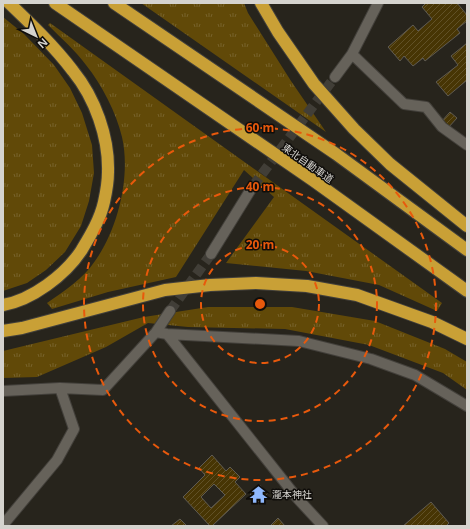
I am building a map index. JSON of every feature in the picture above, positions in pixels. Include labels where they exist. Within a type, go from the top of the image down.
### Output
[{"type":"highway","points":[[3,305],[32,295],[54,279],[76,258],[92,233],[104,203],[108,172],[106,143],[99,119],[89,95],[74,71],[52,46],[8,3]]},
{"type":"highway","name":"東北自動車道","points":[[55,3],[314,181],[467,291]]},
{"type":"highway","points":[[114,3],[336,154],[467,250]]},
{"type":"highway","points":[[261,3],[278,32],[314,84],[354,129],[390,164],[467,226]]},
{"type":"highway","points":[[3,331],[22,328],[165,290],[210,285],[256,283],[307,286],[357,295],[432,322],[467,339]]},
{"type":"street","points":[[335,77],[352,54],[378,3]]},
{"type":"street","points":[[352,54],[404,104],[426,107],[442,127],[467,145]]},
{"type":"street","points":[[211,254],[253,186]]},
{"type":"street","points":[[3,391],[60,388],[103,390],[156,332],[170,311]]},
{"type":"street","points":[[156,332],[167,334],[299,341],[371,360],[415,375],[467,406]]},
{"type":"street","points":[[167,334],[298,499],[322,526]]},
{"type":"street","points":[[3,525],[57,460],[74,428],[60,388]]},
{"type":"green space","points":[[141,3],[244,3],[248,13],[291,81],[326,132]]},
{"type":"green space","points":[[3,17],[24,34],[54,65],[70,88],[82,113],[92,145],[94,173],[89,201],[81,226],[65,252],[46,270],[27,283],[3,291]]},
{"type":"green space","points":[[50,23],[442,303],[437,311],[379,285],[306,271],[226,263],[274,197],[244,170],[176,277],[108,292],[52,309],[47,303],[85,273],[103,248],[116,218],[125,168],[122,137],[108,99],[98,81],[86,65],[73,49],[48,25]]},
{"type":"green space","points":[[208,307],[292,307],[375,321],[445,349],[467,362],[467,390],[443,373],[369,345],[285,329],[188,327],[148,323],[106,347],[37,377],[3,378],[3,351],[144,317]]},
{"type":"building","points":[[426,3],[457,3],[467,15],[467,21],[457,29],[460,33],[425,61],[423,58],[413,66],[404,56],[400,61],[388,47],[413,25],[418,31],[432,19],[422,7]]},
{"type":"building","points":[[467,43],[467,80],[448,96],[436,82],[458,65],[451,56]]},
{"type":"building","points":[[450,112],[457,118],[447,129],[441,122]]},
{"type":"building","points":[[212,455],[226,471],[230,467],[240,477],[235,482],[246,494],[212,526],[210,526],[183,497],[205,475],[199,468]],"holes":[[[214,484],[225,495],[211,508],[201,497]]]},
{"type":"building","name":"瀧本神社","points":[[260,485],[268,493],[258,502],[250,494]]},
{"type":"building","points":[[431,502],[449,523],[446,526],[403,526]]},
{"type":"building","points":[[278,518],[285,526],[270,526]]},
{"type":"building","points":[[180,519],[187,526],[171,526]]},
{"type":"tunnel","points":[[253,186],[335,77]]},
{"type":"tunnel","points":[[170,311],[211,254]]},
{"type":"place","name":"瀧本神社","points":[[259,494]]}]
